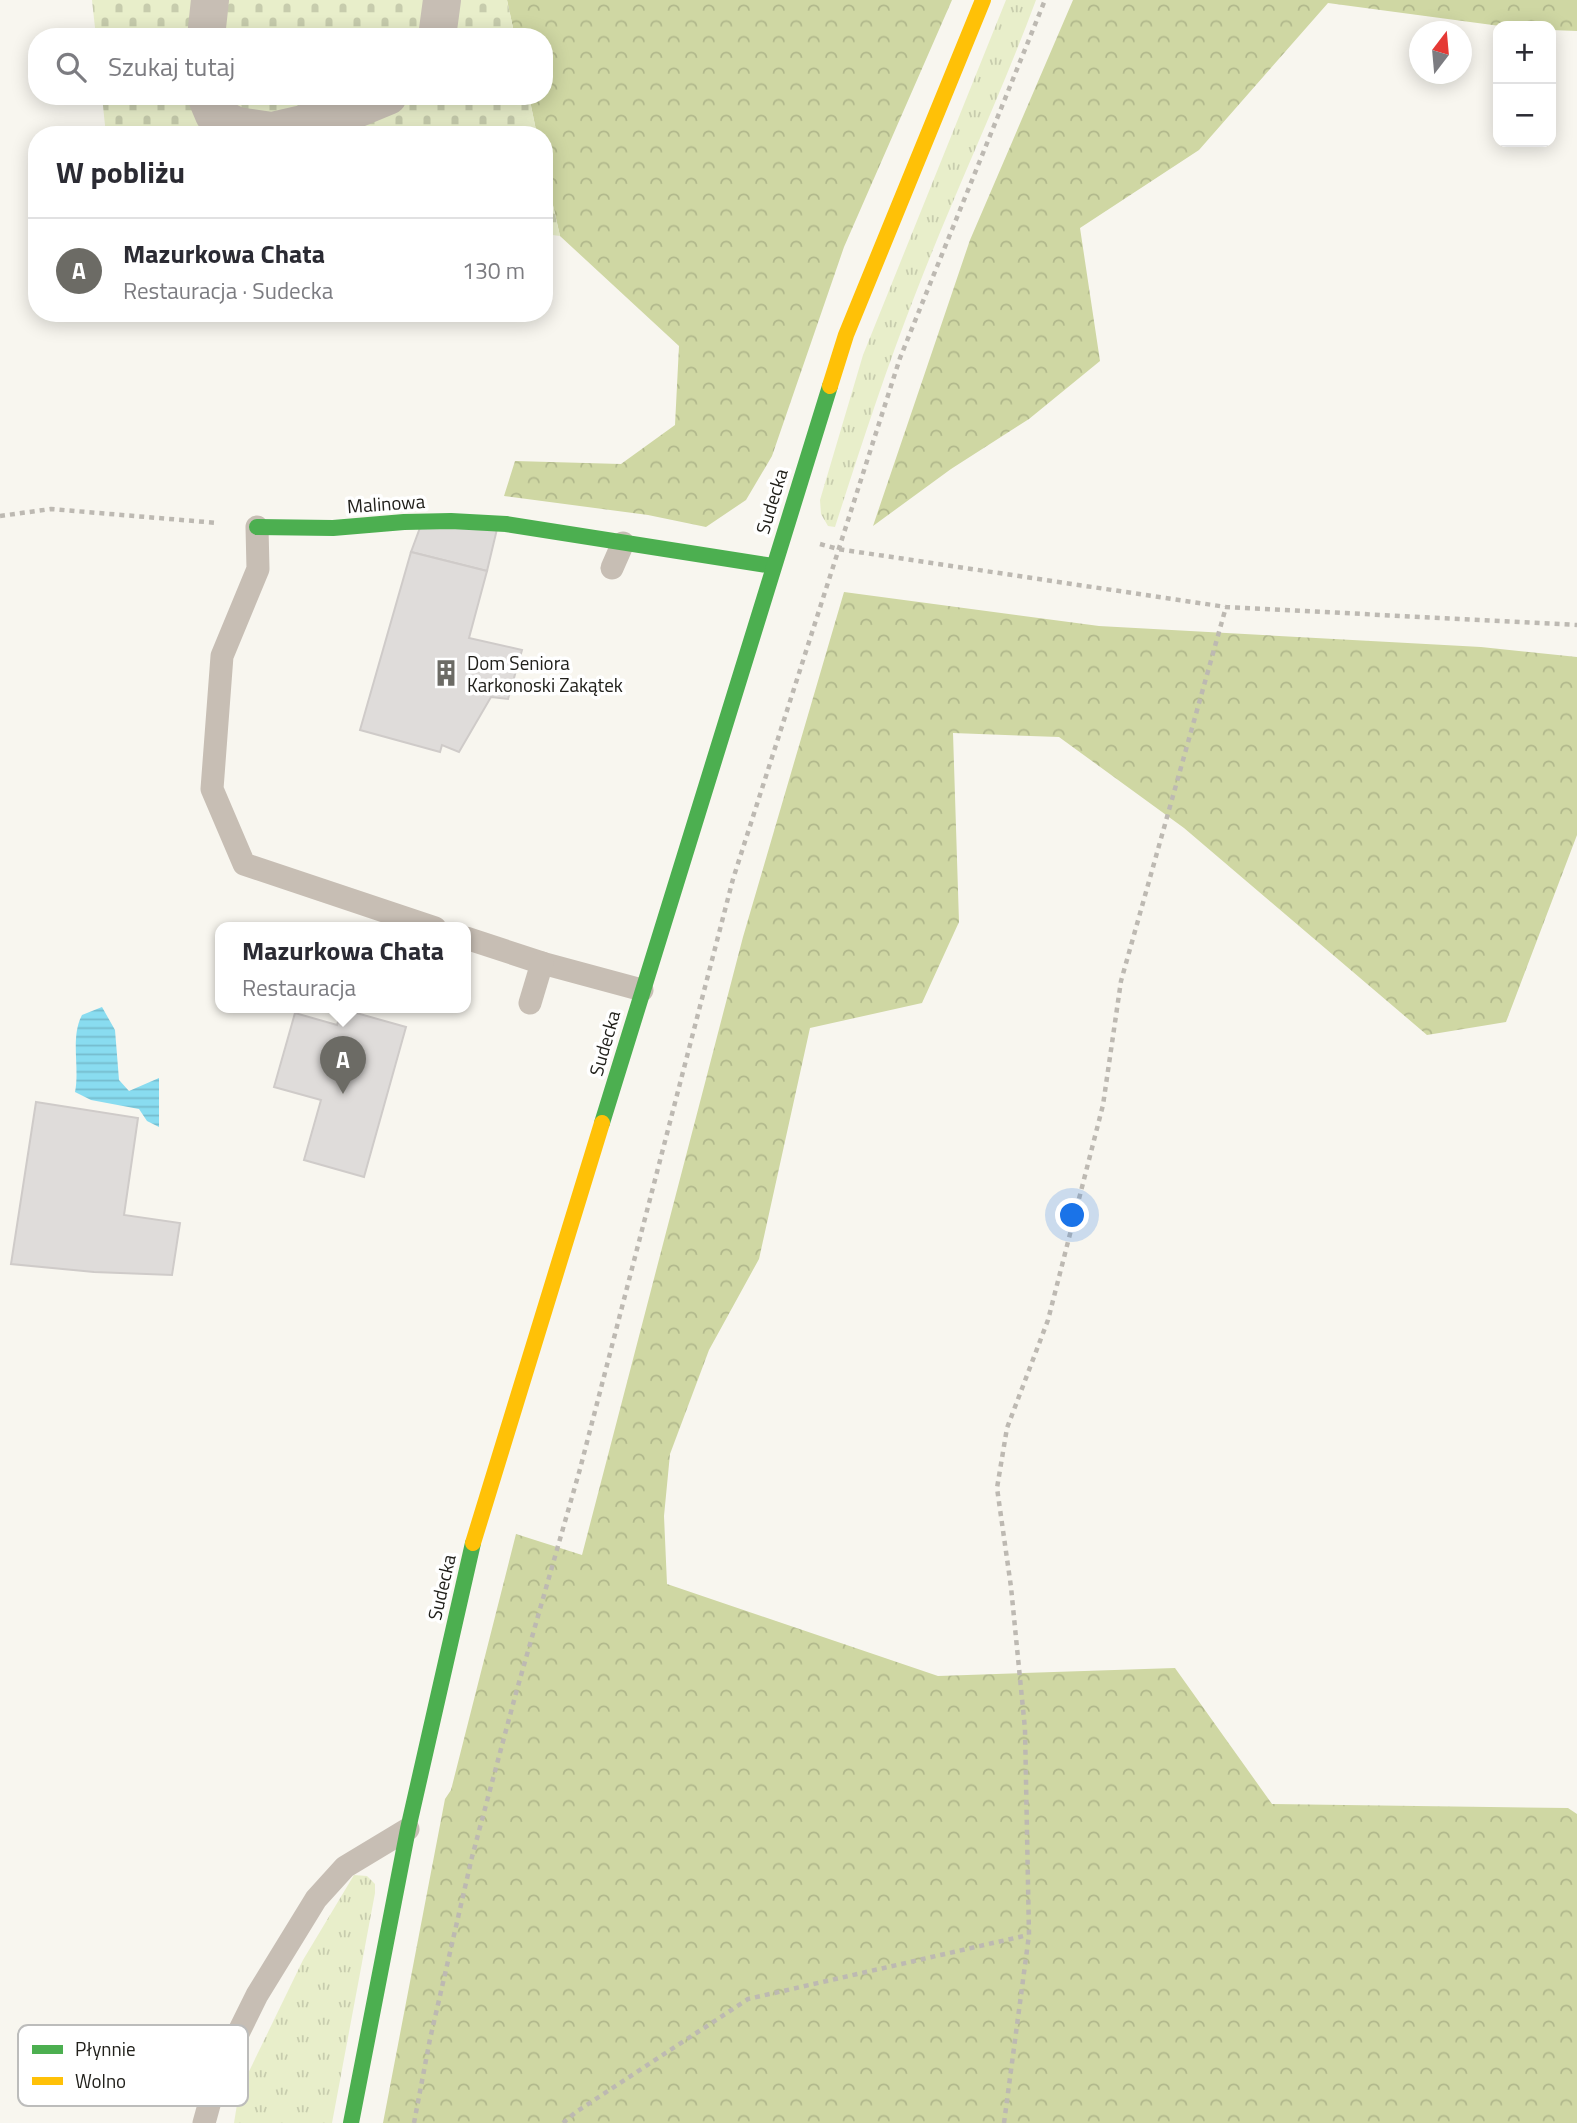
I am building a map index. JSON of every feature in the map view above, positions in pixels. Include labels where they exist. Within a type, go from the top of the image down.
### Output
[{"type":"main road","name":"Sudecka","points":[[351,2123],[408,1829],[471,1548],[782,534],[846,335],[983,0]]},
{"type":"main road","name":"Malinowa","points":[[257,527],[333,528],[451,521],[506,524],[773,566]]},
{"type":"street","points":[[207,28],[210,0]]},
{"type":"street","points":[[438,28],[442,0]]},
{"type":"street","points":[[210,105],[214,115],[237,126]]},
{"type":"street","points":[[294,126],[342,115],[366,105]]},
{"type":"lane","points":[[257,527],[258,569],[222,656],[212,789],[244,864],[417,922]]},
{"type":"lane","points":[[612,568],[623,543]]},
{"type":"lane","points":[[471,940],[542,963],[642,990]]},
{"type":"lane","points":[[530,1003],[542,963]]},
{"type":"lane","points":[[242,2025],[316,1899],[345,1867],[408,1829]]},
{"type":"lane","points":[[204,2123],[209,2106]]},
{"type":"path","points":[[414,2123],[430,2039],[472,1857],[580,1469],[733,879],[900,358],[1045,0]]},
{"type":"path","points":[[0,516],[51,509],[257,527]]},
{"type":"path","points":[[782,534],[838,549],[1226,607],[1577,625]]},
{"type":"path","points":[[1004,2123],[1029,1935],[1025,1729],[1011,1587],[997,1488],[1007,1428],[1048,1320],[1103,1105],[1121,981],[1226,607]]},
{"type":"path","points":[[563,2123],[748,1999],[1029,1935]]},
{"type":"green space","points":[[92,0],[507,0],[513,28],[95,28]]},
{"type":"green space","points":[[507,0],[952,0],[844,247],[772,456],[746,500],[706,527],[648,515],[504,496],[515,461],[621,464],[675,425],[679,346],[560,236],[553,205],[553,126],[535,126],[531,105],[553,105],[553,28],[513,28]]},
{"type":"green space","points":[[1006,0],[1036,0],[904,324],[835,527],[828,526],[821,514],[820,500],[863,355]]},
{"type":"green space","points":[[1073,0],[1577,0],[1577,31],[1556,30],[1556,21],[1493,21],[1493,25],[1328,3],[1199,150],[1080,228],[1100,361],[1029,419],[951,469],[873,526],[970,240]]},
{"type":"green space","points":[[103,105],[531,105],[535,126],[105,126]]},
{"type":"green space","points":[[553,205],[560,236],[553,235]]},
{"type":"green space","points":[[844,592],[1099,626],[1481,647],[1577,657],[1577,835],[1506,1022],[1427,1035],[1184,828],[1059,737],[953,733],[959,922],[922,1003],[810,1028],[759,1259],[709,1350],[670,1454],[664,1516],[667,1584],[938,1676],[1175,1668],[1272,1804],[1568,1808],[1577,1814],[1577,2123],[383,2123],[445,1799],[451,1790],[516,1534],[582,1555],[743,937]]},
{"type":"green space","points":[[354,1875],[367,1876],[375,1884],[375,1893],[332,2123],[234,2123],[237,2106],[248,2106],[248,2073],[303,1960]]},
{"type":"water","points":[[102,1007],[115,1030],[119,1080],[129,1091],[159,1078],[159,1127],[147,1121],[139,1109],[91,1100],[75,1092],[78,1024],[82,1015]]},
{"type":"building","points":[[421,525],[497,529],[487,571],[411,552]]},
{"type":"building","name":"Dom Seniora Karkonoski Zakątek","points":[[411,552],[487,571],[469,638],[522,650],[508,699],[491,697],[459,752],[442,745],[440,752],[360,730]]},
{"type":"building","points":[[295,1013],[337,1025],[341,1013],[356,1013],[406,1027],[364,1177],[304,1160],[321,1100],[274,1087]]},
{"type":"building","points":[[36,1102],[138,1118],[124,1215],[180,1223],[172,1275],[94,1272],[11,1264]]},
{"type":"traffic: fast","points":[[602,1123],[830,386]]},
{"type":"traffic: fast","points":[[257,527],[333,528],[451,521],[506,524],[773,566]]},
{"type":"traffic: fast","points":[[351,2123],[408,1829],[473,1543]]},
{"type":"traffic: slow","points":[[830,386],[846,335],[983,0]]},
{"type":"traffic: slow","points":[[473,1543],[602,1123]]},
{"type":"place","name":"Dom Seniora Karkonoski Zakątek","points":[[446,673]]},
{"type":"place","name":"Mazurkowa Chata","points":[[343,1094]]}]
